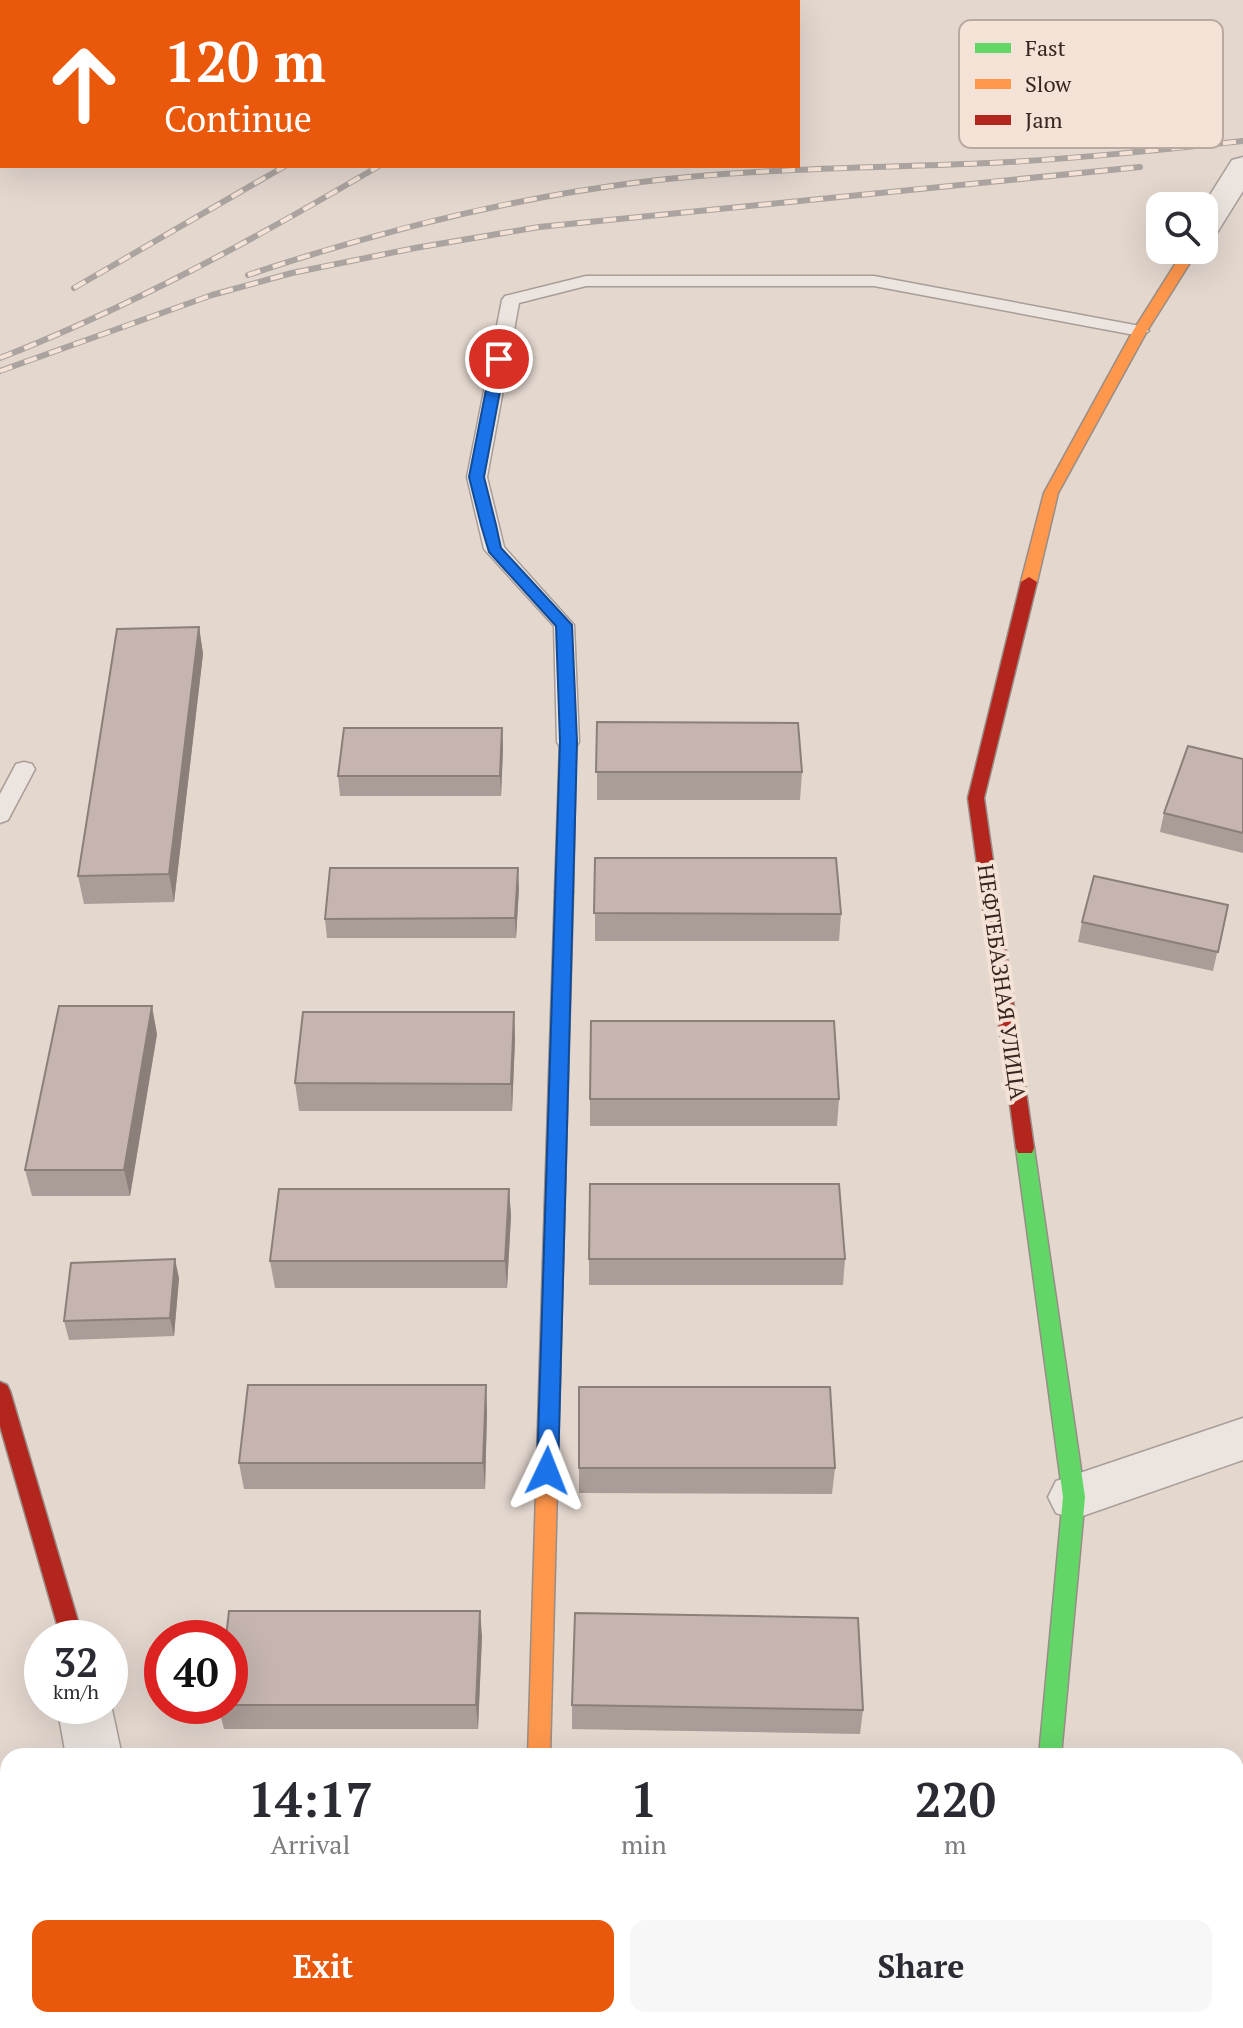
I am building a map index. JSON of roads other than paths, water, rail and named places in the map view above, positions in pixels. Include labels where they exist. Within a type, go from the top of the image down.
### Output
[{"type":"street","points":[[1218,206],[1243,166]]},
{"type":"street","name":"НЕФТЕБАЗНАЯ УЛИЦА","points":[[1051,1748],[1074,1497],[976,798],[1051,493],[1140,331],[1182,264]]},
{"type":"street","points":[[539,1748],[568,742]]},
{"type":"street","points":[[0,1391],[67,1620]]},
{"type":"street","points":[[1074,1497],[1243,1439]]},
{"type":"street","points":[[88,1724],[93,1748]]},
{"type":"lane","points":[[568,742],[564,625],[494,549],[477,477],[511,300],[586,281],[874,281],[1140,331]]},
{"type":"lane","points":[[0,815],[24,769]]},
{"type":"railway","points":[[1223,143],[1243,141]]},
{"type":"railway","points":[[248,275],[442,219],[541,198],[641,182],[772,171],[1054,159],[1176,148]]},
{"type":"railway","points":[[0,371],[212,295],[292,273],[415,248],[539,227],[1140,167]]},
{"type":"railway","points":[[74,288],[282,168]]},
{"type":"railway","points":[[0,358],[98,316],[193,270],[376,168]]}]
